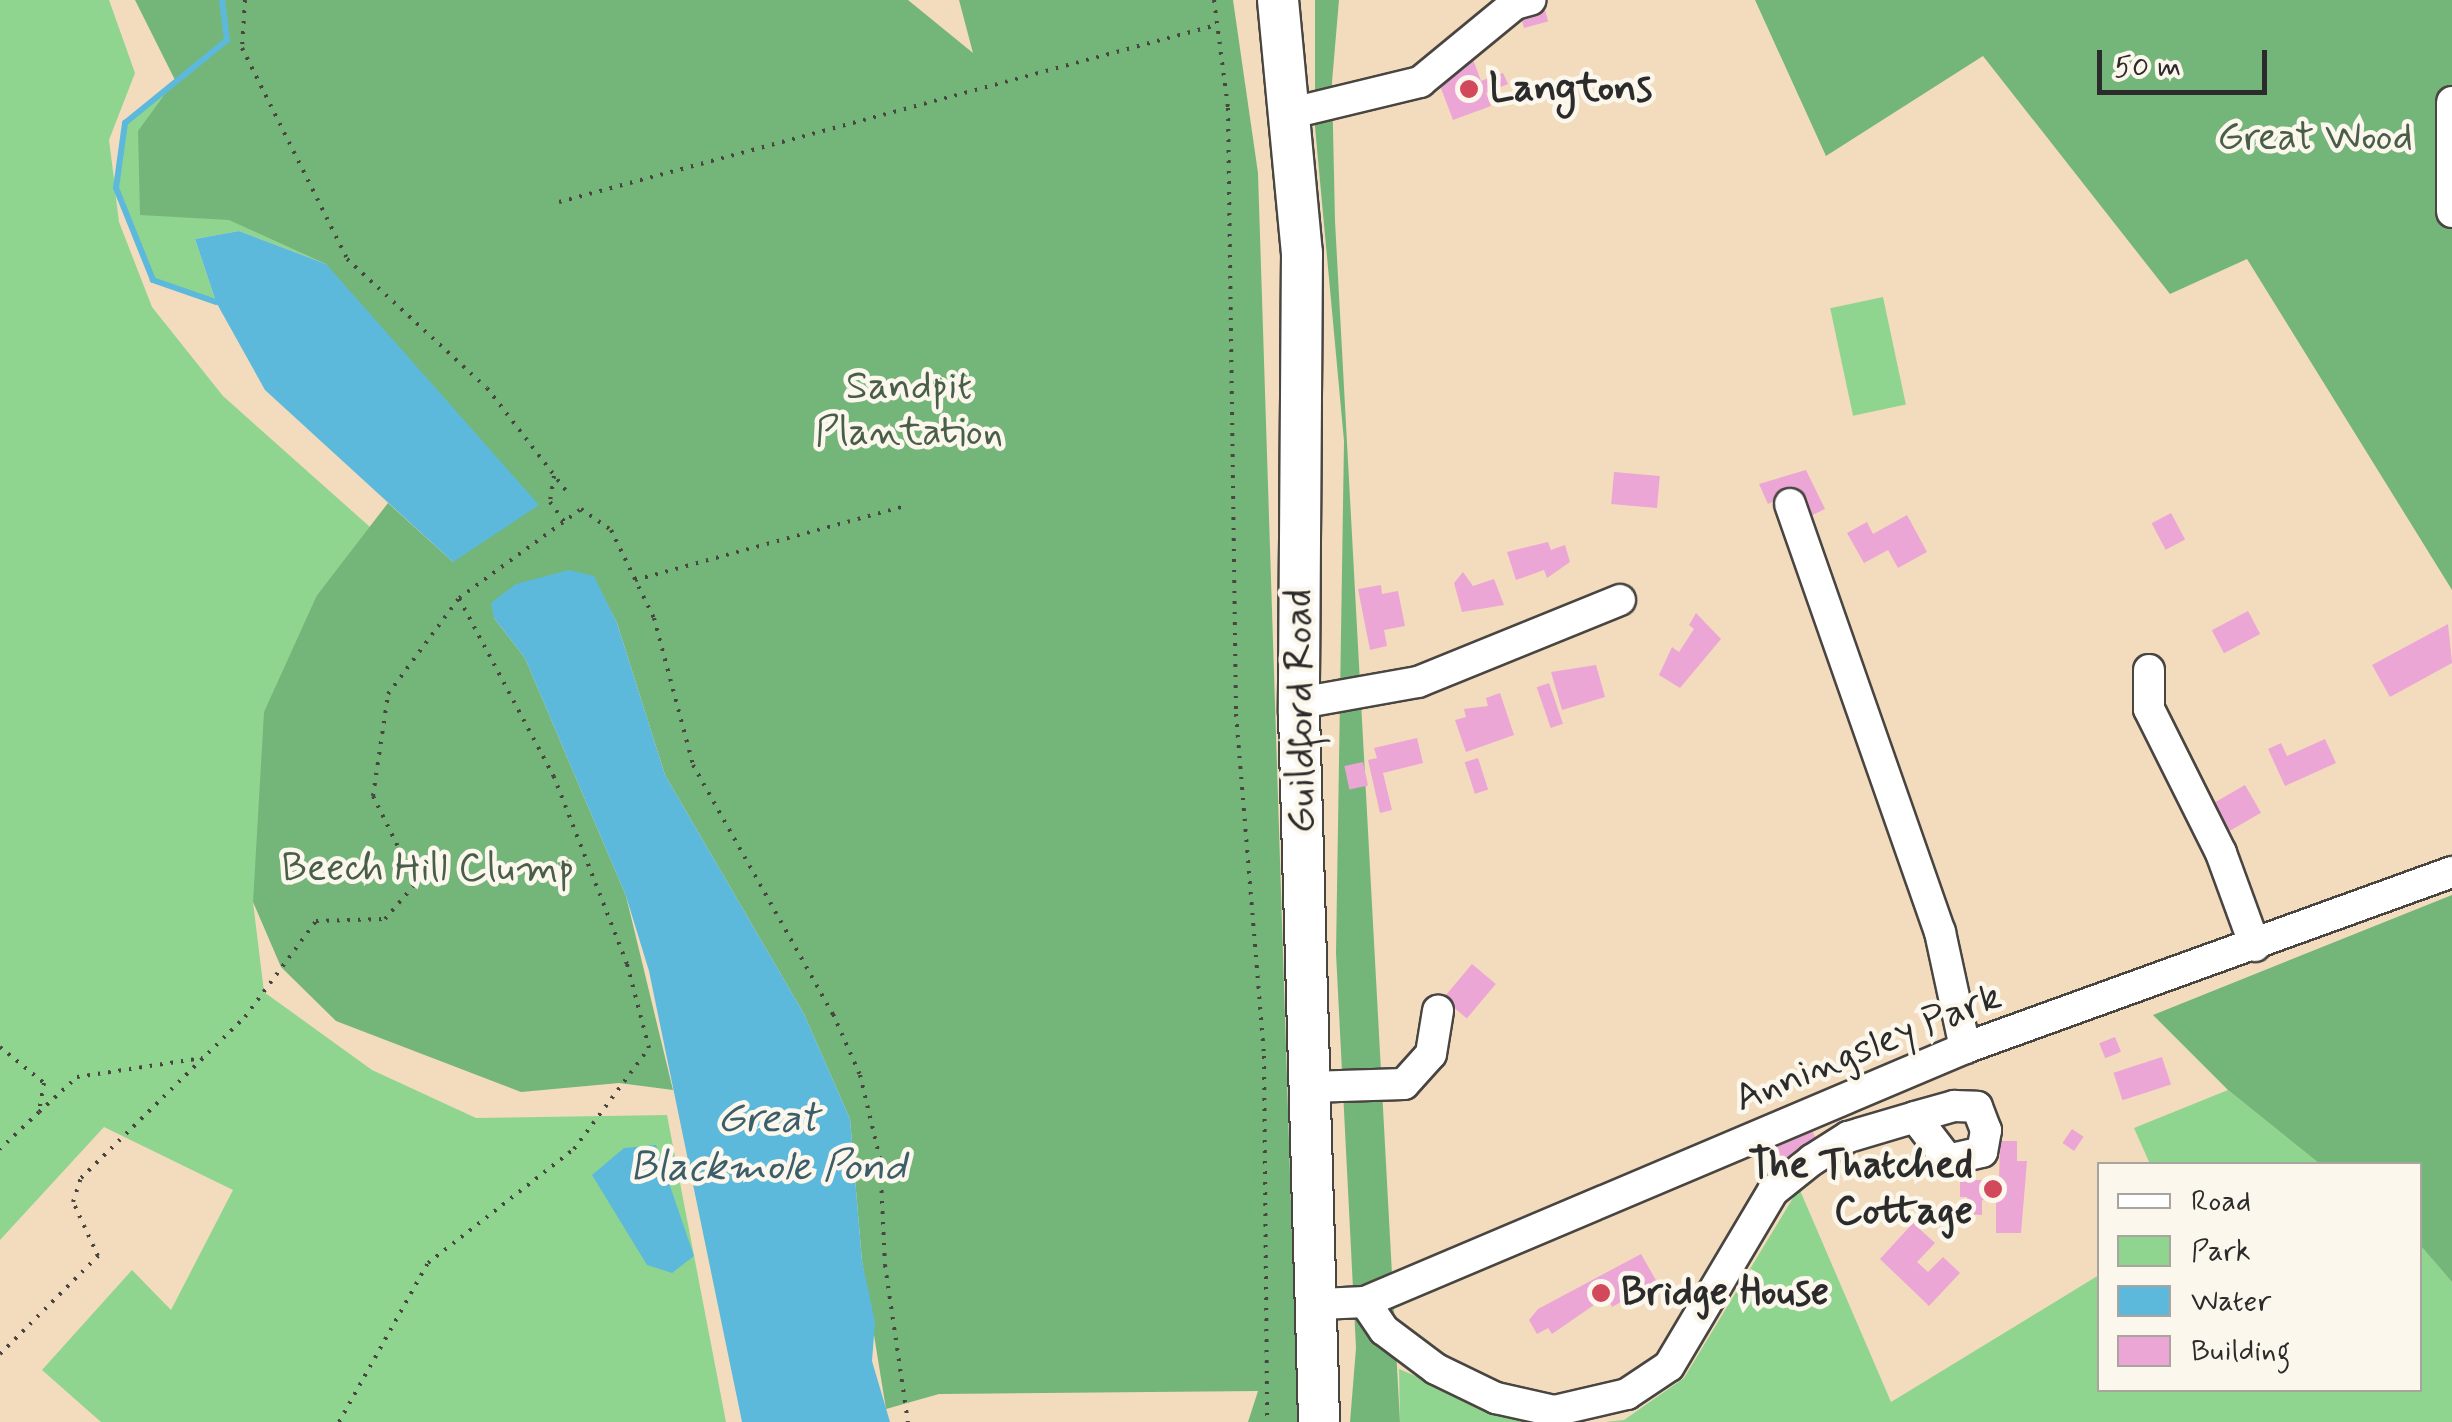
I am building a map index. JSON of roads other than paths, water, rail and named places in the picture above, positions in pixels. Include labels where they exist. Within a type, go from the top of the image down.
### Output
[{"type":"main road","name":"Guildford Road","points":[[1278,0],[1292,113],[1302,254],[1300,704],[1308,1086],[1320,1304],[1319,1422]]},
{"type":"street","points":[[1292,113],[1420,82],[1515,4],[1530,0]]},
{"type":"street","points":[[2452,102],[2452,212]]},
{"type":"street","points":[[1790,504],[1940,932],[1966,1048]]},
{"type":"street","points":[[1300,704],[1418,682],[1620,600]]},
{"type":"street","points":[[2149,670],[2148,708],[2221,853],[2255,946]]},
{"type":"street","name":"Anningsley Park","points":[[1320,1304],[1365,1302],[1966,1048],[2452,872]]},
{"type":"street","points":[[1308,1086],[1404,1084],[1431,1054],[1438,1011]]},
{"type":"street","points":[[1365,1302],[1384,1330],[1436,1369],[1496,1398],[1554,1412],[1626,1394],[1669,1366],[1774,1191],[1848,1136],[1916,1117]]},
{"type":"water","points":[[239,231],[326,264],[539,505],[453,562],[265,390],[216,302],[195,239]]},
{"type":"water","name":"Great Blackmole Pond","points":[[569,570],[594,576],[617,623],[665,775],[804,1014],[850,1119],[862,1261],[875,1322],[872,1361],[890,1422],[742,1422],[649,971],[626,896],[525,658],[494,618],[491,603],[516,584]]},
{"type":"water","points":[[656,1145],[694,1256],[672,1273],[647,1265],[592,1175],[624,1148]]},
{"type":"waterway","points":[[216,302],[153,280],[116,188],[125,123],[227,40],[222,0]]},
{"type":"place","name":"Langtons","points":[[1469,89]]},
{"type":"place","name":"The Thatched Cottage","points":[[1993,1189]]},
{"type":"place","name":"Bridge House","points":[[1601,1293]]},
{"type":"park label","name":"Great Wood","points":[[2315,138]]},
{"type":"park label","name":"Sandpit Plantation","points":[[909,410]]},
{"type":"park label","name":"Beech Hill Clump","points":[[428,869]]}]
